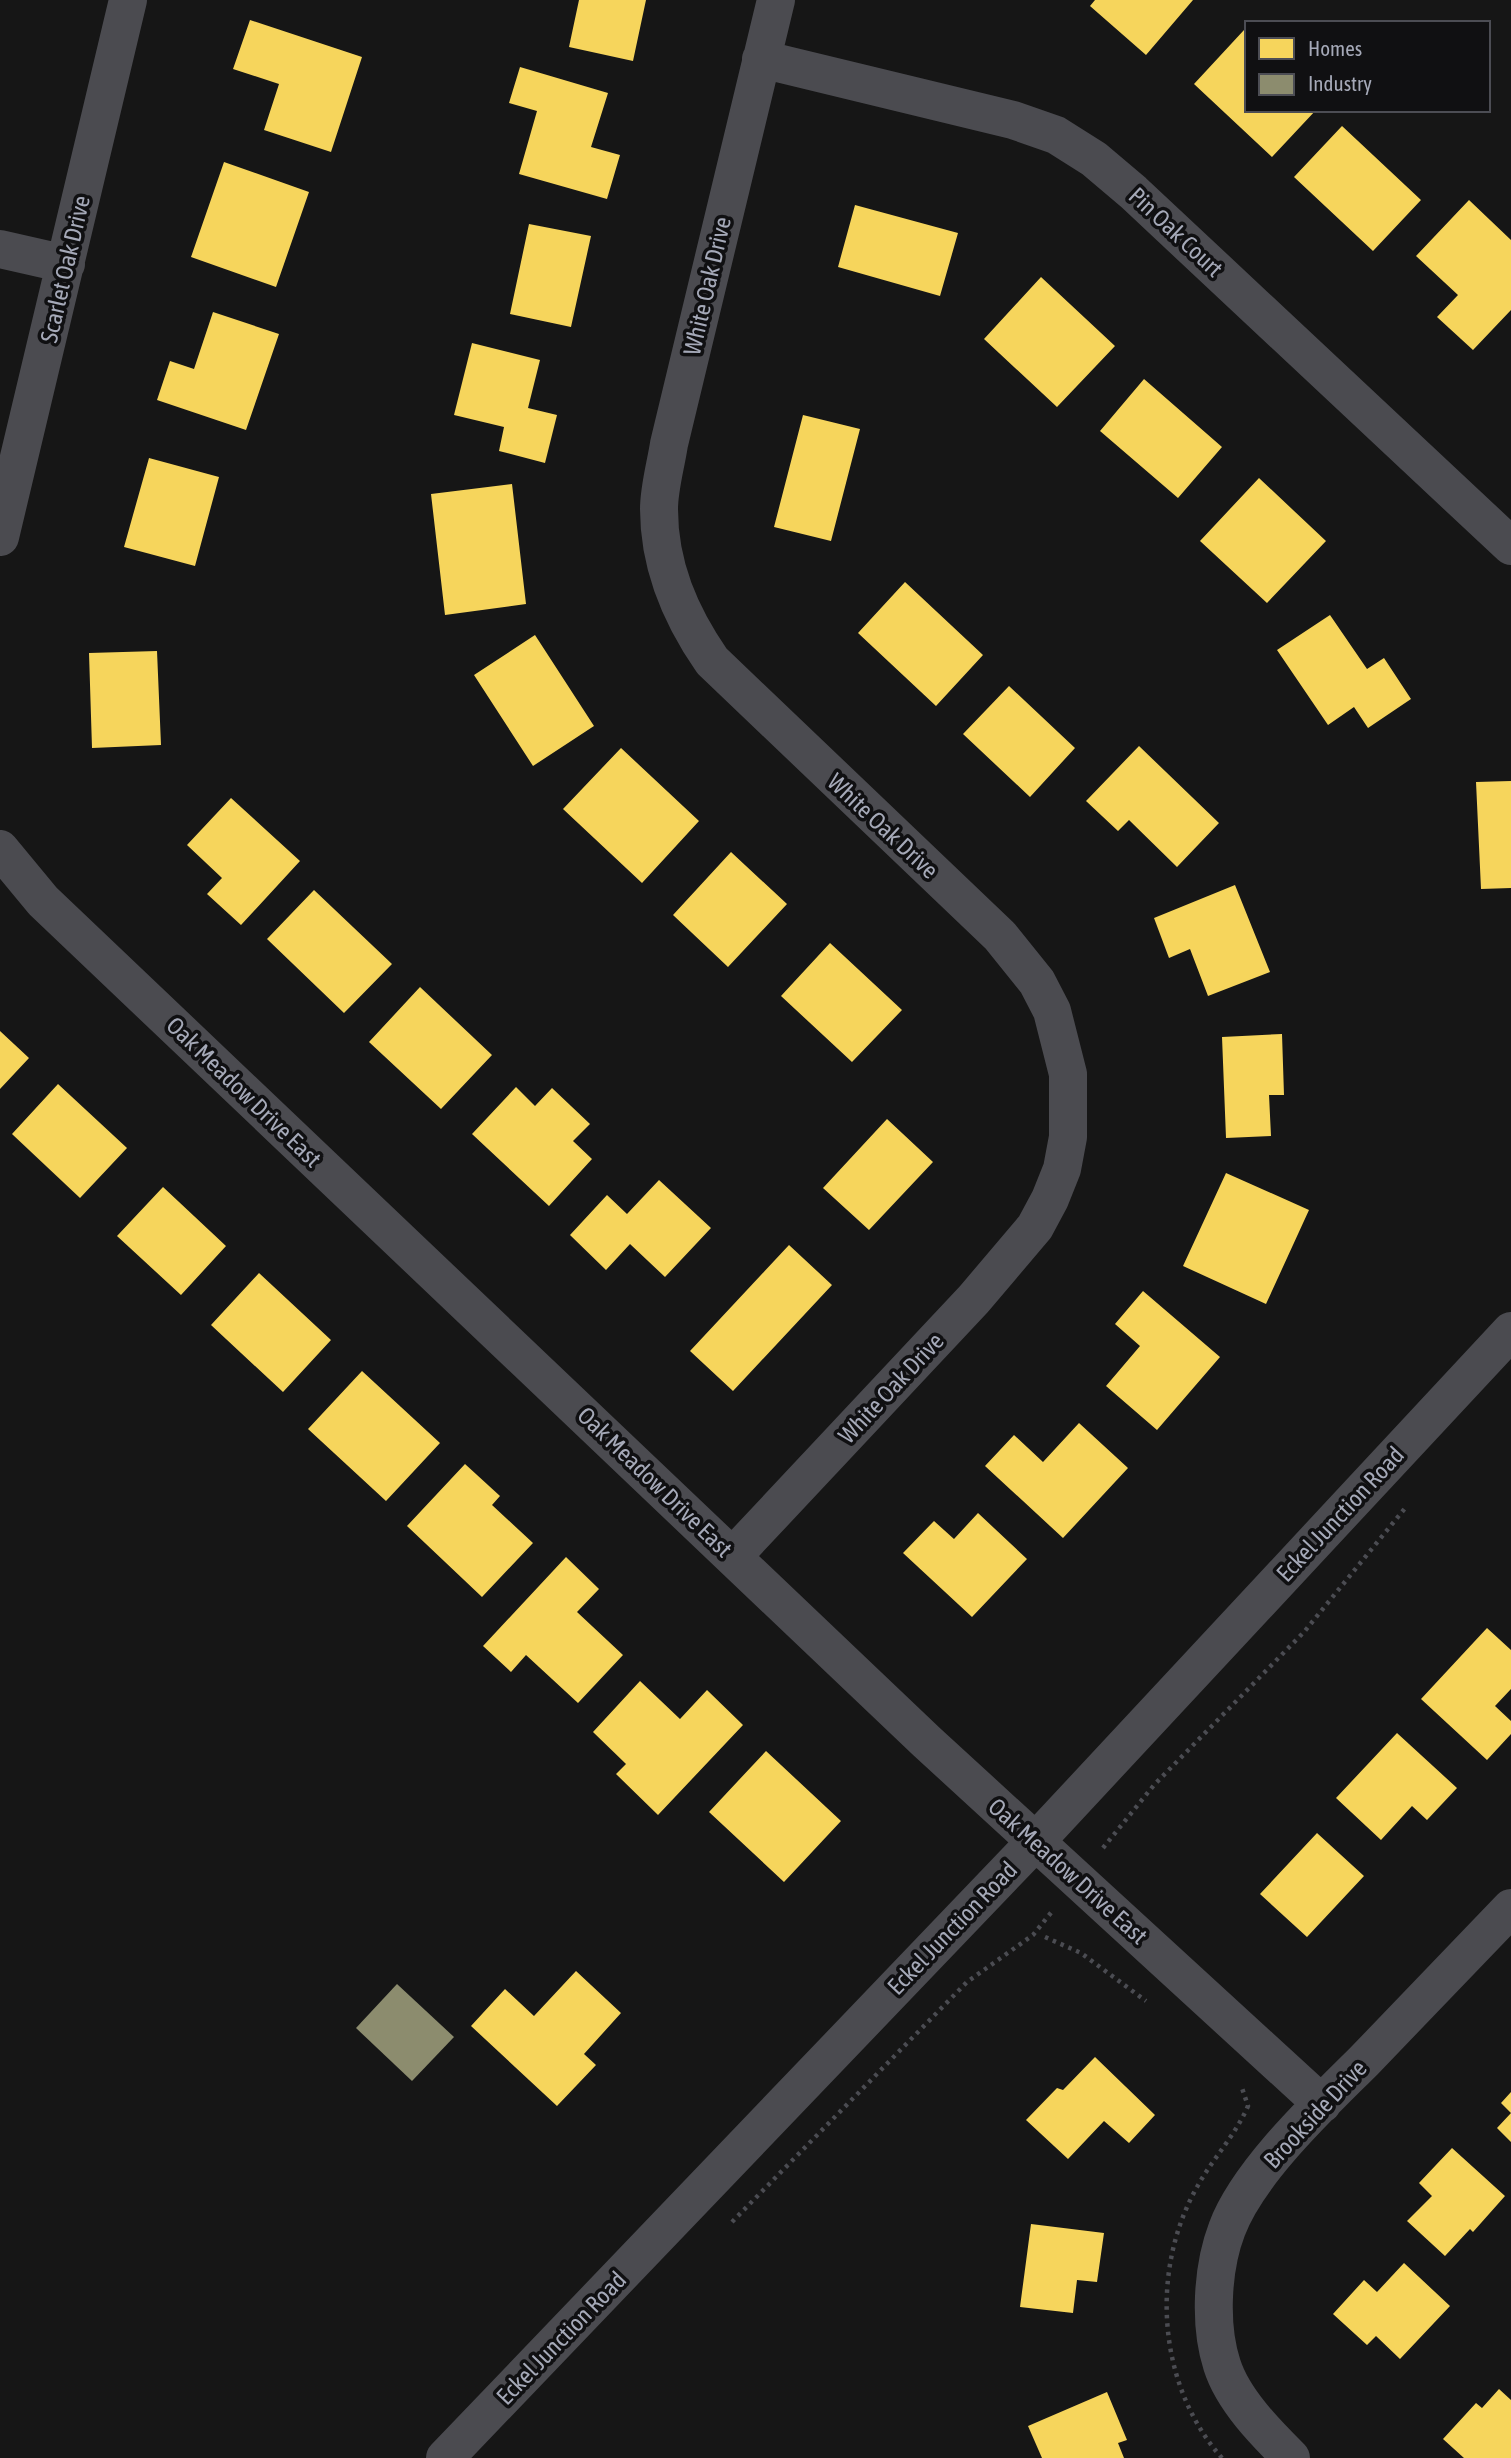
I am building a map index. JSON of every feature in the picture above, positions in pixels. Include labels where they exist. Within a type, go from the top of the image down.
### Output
[{"type":"street","name":"Scarlet Oak Drive","points":[[0,537],[128,0]]},
{"type":"street","name":"White Oak Drive","points":[[733,1556],[974,1298],[1035,1227],[1062,1169],[1070,1105],[1062,1042],[1037,982],[1000,936],[712,661],[680,610],[669,581],[662,551],[659,507],[669,444],[776,0]]},
{"type":"street","name":"Pin Oak Court","points":[[761,59],[1013,120],[1056,135],[1094,159],[1133,192],[1511,546]]},
{"type":"street","points":[[0,249],[66,264]]},
{"type":"street","name":"Oak Meadow Drive East","points":[[0,849],[43,901],[927,1742],[1322,2104]]},
{"type":"street","name":"Eckel Junction Road","points":[[445,2458],[1036,1841],[1511,1331]]},
{"type":"street","name":"Brookside Drive","points":[[1292,2458],[1248,2410],[1222,2366],[1215,2328],[1216,2277],[1227,2228],[1257,2178],[1322,2104],[1511,1908]]},
{"type":"path","points":[[1145,1797],[1304,1632],[1408,1506]]},
{"type":"path","points":[[723,2231],[967,1982],[1033,1935]]},
{"type":"path","points":[[1045,1937],[1081,1952],[1156,2008]]},
{"type":"path","points":[[1222,2458],[1185,2399],[1175,2369],[1167,2326],[1168,2266],[1185,2211],[1197,2186],[1238,2129],[1248,2106],[1238,2082]]},
{"type":"building: Homes","points":[[579,0],[646,0],[633,61],[569,47]]},
{"type":"building: Homes","points":[[1095,0],[1193,0],[1146,55],[1090,6]]},
{"type":"building: Homes","points":[[250,20],[362,57],[331,152],[264,130],[279,84],[233,69]]},
{"type":"building: Homes","points":[[1244,30],[1245,112],[1314,112],[1272,157],[1194,84]]},
{"type":"building: Homes","points":[[520,67],[608,93],[591,147],[620,155],[607,199],[519,174],[537,111],[509,103]]},
{"type":"building: Homes","points":[[1342,126],[1421,200],[1373,251],[1294,177]]},
{"type":"building: Homes","points":[[224,162],[309,192],[276,287],[191,257]]},
{"type":"building: Homes","points":[[1469,200],[1511,240],[1511,310],[1473,350],[1437,317],[1458,295],[1416,256]]},
{"type":"building: Homes","points":[[855,205],[958,233],[940,296],[838,267]]},
{"type":"building: Homes","points":[[529,224],[591,236],[571,327],[510,314]]},
{"type":"building: Homes","points":[[1041,277],[1115,346],[1057,407],[984,339]]},
{"type":"building: Homes","points":[[213,312],[279,334],[246,430],[157,400],[170,361],[194,369]]},
{"type":"building: Homes","points":[[472,343],[540,360],[528,408],[557,415],[545,463],[499,451],[504,427],[454,415]]},
{"type":"building: Homes","points":[[1144,379],[1222,447],[1178,498],[1100,431]]},
{"type":"building: Homes","points":[[803,415],[860,429],[831,541],[774,527]]},
{"type":"building: Homes","points":[[149,458],[219,477],[195,566],[124,547]]},
{"type":"building: Homes","points":[[1259,478],[1326,541],[1267,603],[1200,541]]},
{"type":"building: Homes","points":[[512,484],[526,604],[445,615],[431,494]]},
{"type":"building: Homes","points":[[905,582],[983,655],[936,706],[858,633]]},
{"type":"building: Homes","points":[[1330,615],[1367,669],[1384,658],[1411,699],[1368,728],[1354,707],[1328,725],[1277,650]]},
{"type":"building: Homes","points":[[535,635],[594,726],[533,766],[474,675]]},
{"type":"building: Homes","points":[[157,651],[161,745],[92,748],[89,653]]},
{"type":"building: Homes","points":[[1009,686],[1075,748],[1030,797],[963,734]]},
{"type":"building: Homes","points":[[1139,746],[1219,823],[1177,867],[1129,820],[1118,831],[1086,801]]},
{"type":"building: Homes","points":[[621,748],[699,821],[642,883],[563,809]]},
{"type":"building: Homes","points":[[1511,781],[1511,888],[1481,889],[1476,782]]},
{"type":"building: Homes","points":[[231,798],[300,861],[241,925],[207,894],[222,878],[187,845]]},
{"type":"building: Homes","points":[[731,852],[787,904],[728,967],[673,915]]},
{"type":"building: Homes","points":[[1235,885],[1270,972],[1208,996],[1190,949],[1169,958],[1154,918]]},
{"type":"building: Homes","points":[[314,890],[392,964],[344,1013],[267,939]]},
{"type":"building: Homes","points":[[830,943],[902,1010],[852,1062],[781,996]]},
{"type":"building: Homes","points":[[420,987],[492,1055],[441,1109],[369,1042]]},
{"type":"building: Homes","points":[[0,1031],[29,1058],[0,1089]]},
{"type":"building: Homes","points":[[1282,1034],[1284,1095],[1269,1095],[1271,1136],[1226,1138],[1222,1037]]},
{"type":"building: Homes","points":[[58,1084],[127,1148],[80,1198],[12,1134]]},
{"type":"building: Homes","points":[[516,1087],[535,1106],[552,1088],[590,1124],[573,1141],[592,1159],[549,1206],[472,1134]]},
{"type":"building: Homes","points":[[887,1119],[933,1162],[869,1230],[823,1188]]},
{"type":"building: Homes","points":[[1226,1173],[1309,1210],[1266,1304],[1183,1266]]},
{"type":"building: Homes","points":[[659,1180],[711,1228],[665,1277],[630,1244],[606,1270],[570,1235],[607,1195],[627,1214]]},
{"type":"building: Homes","points":[[163,1187],[226,1246],[181,1295],[117,1236]]},
{"type":"building: Homes","points":[[789,1245],[832,1285],[733,1391],[690,1351]]},
{"type":"building: Homes","points":[[259,1273],[331,1340],[283,1392],[211,1325]]},
{"type":"building: Homes","points":[[1143,1291],[1220,1357],[1157,1430],[1106,1386],[1140,1346],[1115,1324]]},
{"type":"building: Homes","points":[[362,1371],[440,1443],[386,1501],[308,1429]]},
{"type":"building: Homes","points":[[1079,1423],[1128,1468],[1063,1538],[985,1466],[1014,1435],[1043,1462]]},
{"type":"building: Homes","points":[[465,1464],[500,1496],[492,1505],[533,1543],[482,1597],[407,1526]]},
{"type":"building: Homes","points":[[978,1513],[1027,1559],[972,1617],[903,1553],[934,1521],[954,1539]]},
{"type":"building: Homes","points":[[566,1557],[599,1589],[577,1612],[623,1655],[578,1703],[526,1655],[511,1672],[483,1646]]},
{"type":"building: Homes","points":[[1487,1628],[1511,1650],[1511,1689],[1495,1706],[1511,1721],[1511,1734],[1487,1760],[1421,1699]]},
{"type":"building: Homes","points":[[640,1681],[680,1719],[707,1690],[743,1725],[658,1815],[616,1774],[626,1764],[593,1732]]},
{"type":"building: Homes","points":[[1397,1733],[1457,1788],[1427,1820],[1412,1806],[1381,1840],[1336,1798]]},
{"type":"building: Homes","points":[[766,1751],[841,1821],[784,1882],[709,1812]]},
{"type":"building: Homes","points":[[1317,1833],[1364,1876],[1307,1937],[1260,1894]]},
{"type":"building: Homes","points":[[576,1971],[621,2013],[584,2054],[596,2065],[557,2106],[471,2026],[505,1989],[534,2016]]},
{"type":"building: Homes","points":[[1095,2057],[1155,2115],[1129,2143],[1104,2121],[1068,2159],[1026,2120],[1057,2088],[1063,2090]]},
{"type":"building: Homes","points":[[1511,2092],[1511,2113],[1501,2103]]},
{"type":"building: Homes","points":[[1511,2113],[1511,2142],[1497,2128]]},
{"type":"building: Homes","points":[[1452,2148],[1505,2196],[1473,2232],[1470,2229],[1445,2256],[1407,2221],[1432,2196],[1419,2183]]},
{"type":"building: Homes","points":[[1031,2224],[1104,2233],[1097,2282],[1077,2280],[1073,2313],[1020,2307]]},
{"type":"building: Homes","points":[[1404,2263],[1450,2306],[1400,2359],[1376,2336],[1367,2345],[1333,2314],[1364,2280],[1377,2292]]},
{"type":"building: Homes","points":[[1499,2389],[1511,2400],[1511,2458],[1464,2458],[1443,2439],[1476,2403],[1482,2408]]},
{"type":"building: Homes","points":[[1107,2392],[1127,2440],[1118,2443],[1124,2458],[1042,2458],[1028,2426]]},
{"type":"building: Industry","points":[[397,1984],[454,2037],[412,2081],[356,2028]]}]
